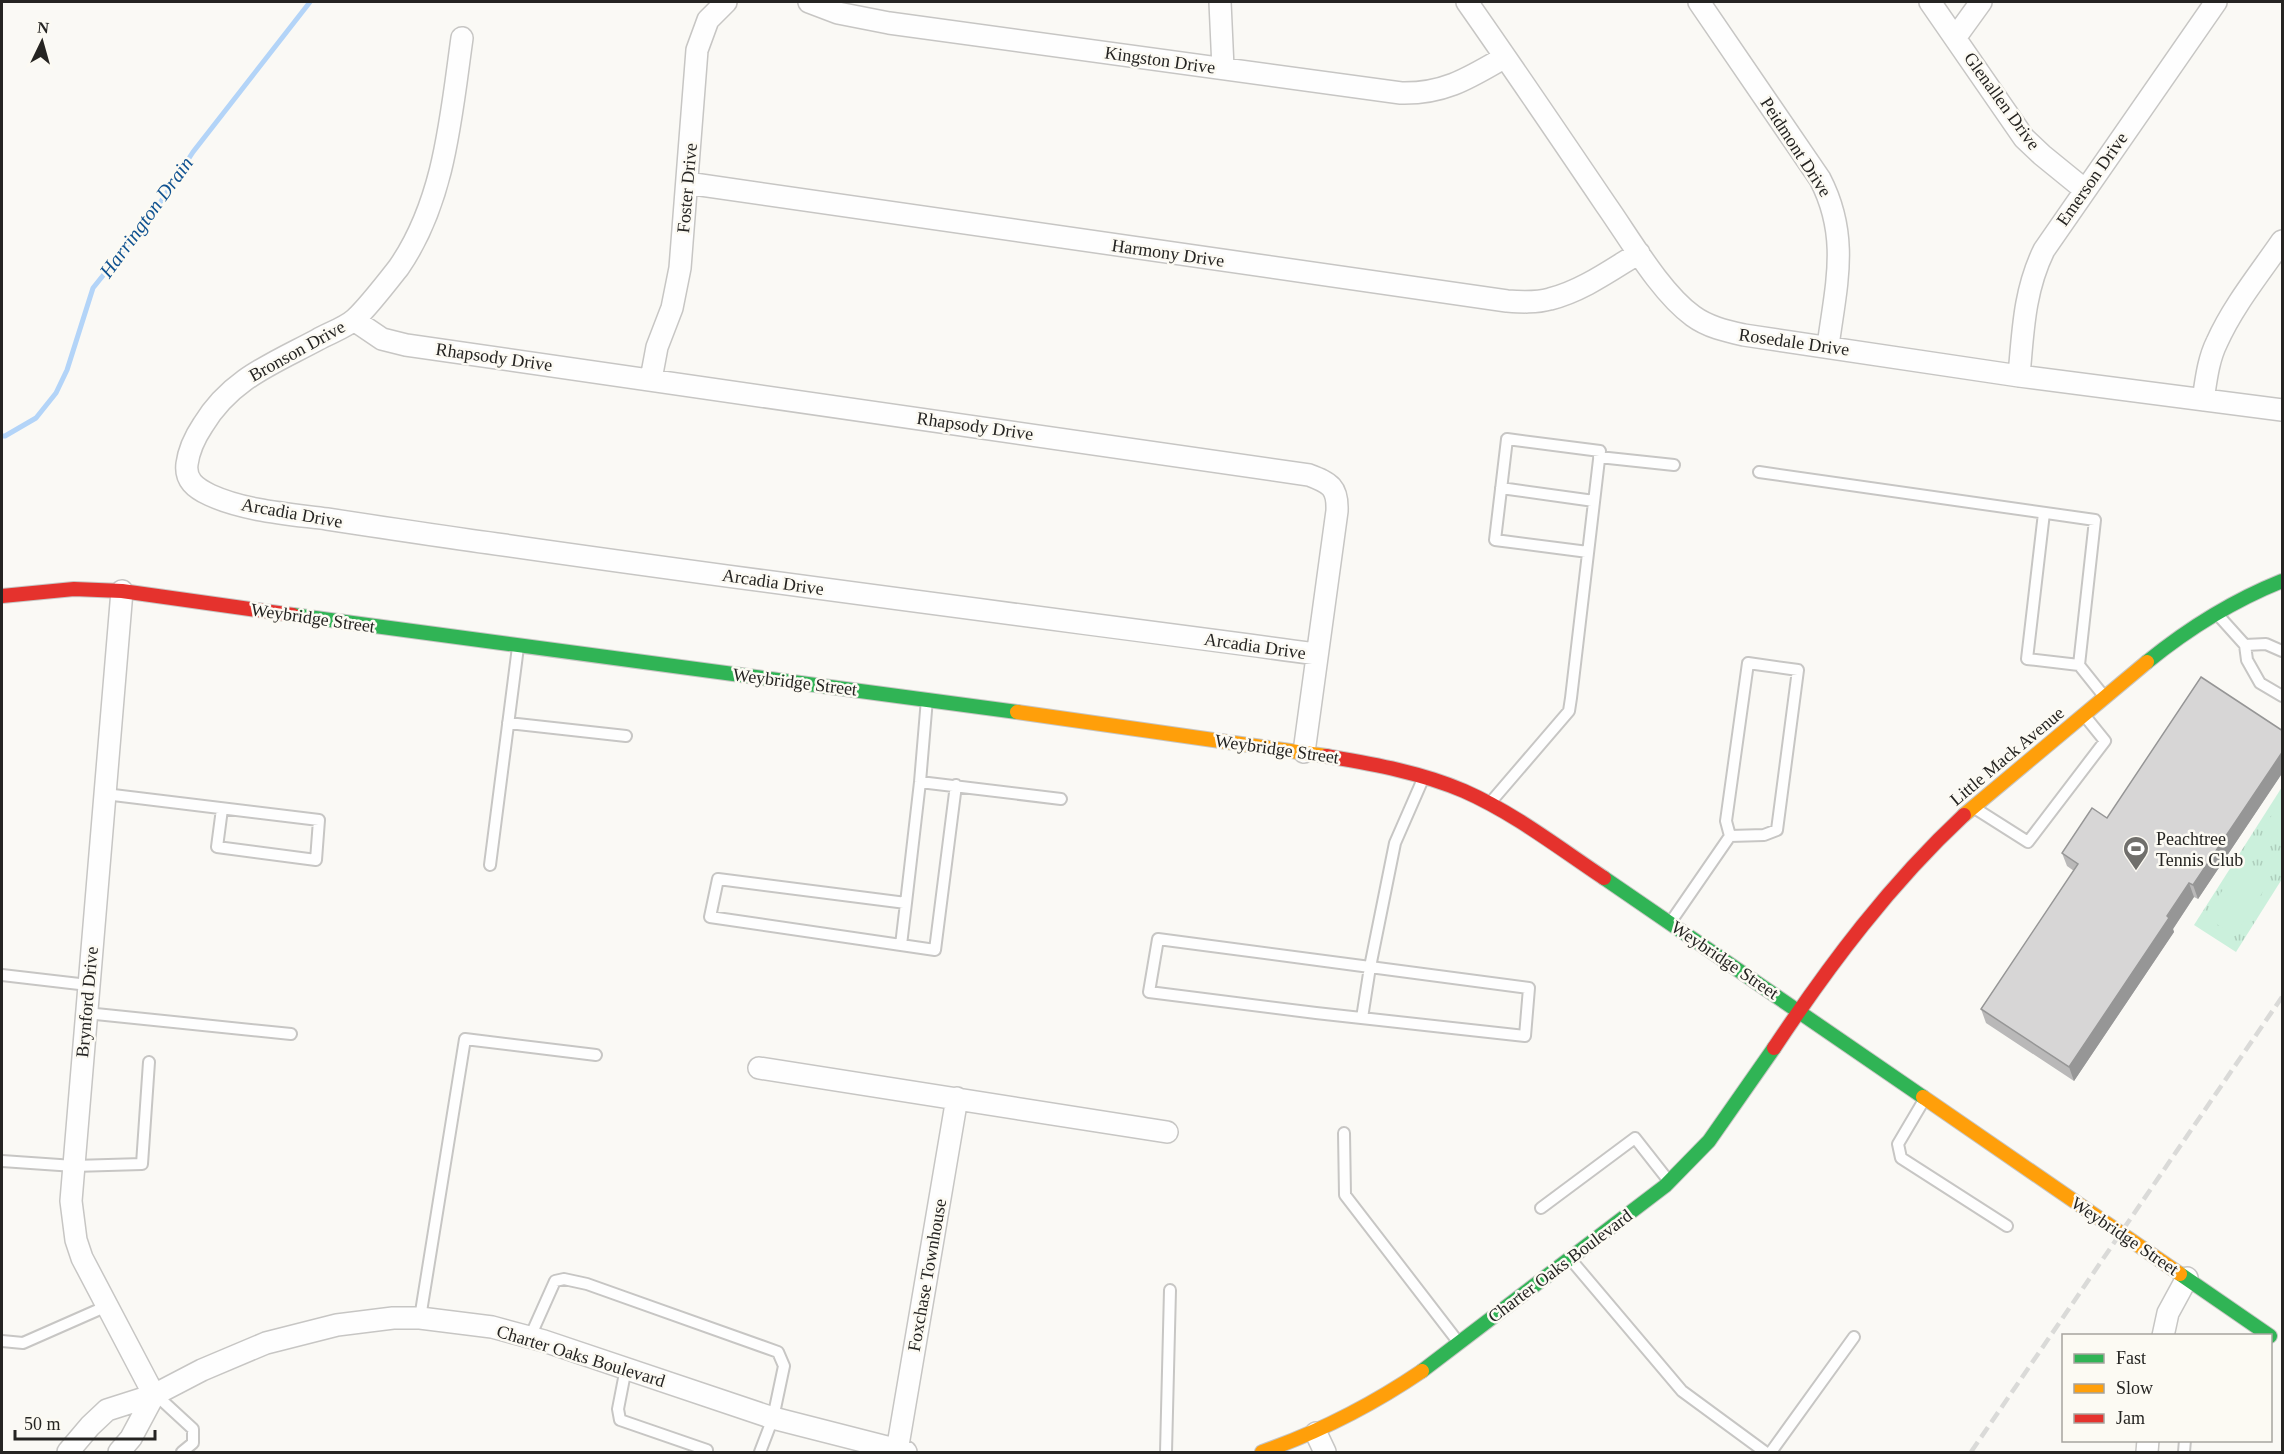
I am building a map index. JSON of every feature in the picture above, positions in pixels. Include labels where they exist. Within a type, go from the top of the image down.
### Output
[{"type":"street","name":"Foster Drive","points":[[651,379],[657,347],[672,308],[680,268],[698,50],[708,20],[726,2]]},
{"type":"street","name":"Kingston Drive","points":[[809,2],[838,13],[889,23],[1401,93],[1418,93],[1447,88],[1464,81],[1505,57]]},
{"type":"street","points":[[1220,2],[1223,69]]},
{"type":"street","name":"Rosedale Drive","points":[[1467,2],[1639,253],[1679,304],[1708,325],[1744,335],[2019,376],[2283,410]]},
{"type":"street","name":"Peidmont Drive","points":[[1699,2],[1820,179],[1831,200],[1837,221],[1840,256],[1828,346]]},
{"type":"street","name":"Glenallen Drive","points":[[1930,2],[2024,138],[2085,190]]},
{"type":"street","points":[[1955,38],[1981,2]]},
{"type":"street","name":"Emerson Drive","points":[[2019,376],[2026,300],[2035,267],[2054,233],[2216,2]]},
{"type":"street","name":"Bronson Drive","points":[[230,502],[210,495],[189,480],[186,471],[194,440],[213,407],[231,388],[354,320],[397,268],[424,220],[435,190],[449,131],[462,38]]},
{"type":"street","name":"Harmony Drive","points":[[687,183],[1507,301],[1530,302],[1564,295],[1593,281],[1639,253]]},
{"type":"street","points":[[2203,400],[2217,341],[2234,311],[2283,241]]},
{"type":"street","name":"Rhapsody Drive","points":[[354,320],[382,339],[406,345],[1298,473],[1326,481],[1336,493],[1337,511],[1304,752]]},
{"type":"street","name":"Arcadia Drive","points":[[230,502],[314,518],[617,561],[1317,654]]},
{"type":"street","name":"Little Mack Avenue","points":[[1799,1011],[1875,909],[1902,877],[1923,853],[1973,808],[2181,636],[2216,613],[2263,588],[2283,581]]},
{"type":"street","name":"Weybridge Street","points":[[2,596],[74,589],[122,591],[518,647],[927,699],[1304,752],[1390,767],[1424,776],[1462,790],[1490,804],[1548,840],[2267,1334]]},
{"type":"street","name":"Brynford Drive","points":[[122,591],[71,1201],[76,1240],[82,1258],[154,1395]]},
{"type":"street","name":"Charter Oaks Boulevard","points":[[1262,1452],[1321,1443],[1355,1414],[1401,1386],[1459,1343],[1669,1181],[1692,1161],[1725,1121],[1799,1011]]},
{"type":"street","points":[[759,1068],[1167,1132]]},
{"type":"street","name":"Foxchase Townhouse","points":[[902,1452],[957,1098]]},
{"type":"street","points":[[2163,1334],[2168,1313],[2187,1278]]},
{"type":"street","name":"Charter Oaks Boulevard","points":[[68,1452],[90,1426],[108,1410],[154,1395],[202,1370],[266,1343],[298,1333],[370,1320],[420,1318],[492,1327],[530,1337],[773,1418],[902,1452]]},
{"type":"street","points":[[119,1452],[131,1438],[154,1395]]},
{"type":"lane","points":[[1490,804],[1569,711],[1588,552],[1599,457],[1600,451],[1507,439],[1495,540],[1588,552]]},
{"type":"lane","points":[[1599,457],[1674,465]]},
{"type":"lane","points":[[1759,471],[2095,520],[2079,665],[2105,698]]},
{"type":"lane","points":[[1501,488],[1594,501]]},
{"type":"lane","points":[[2044,513],[2028,659],[2079,665]]},
{"type":"lane","points":[[2216,613],[2245,645],[2247,660],[2260,683],[2283,696]]},
{"type":"lane","points":[[2245,645],[2266,644],[2283,651]]},
{"type":"lane","points":[[490,866],[518,647]]},
{"type":"lane","points":[[1669,923],[1730,836],[1726,821],[1748,663],[1798,670],[1777,830],[1764,835],[1730,836]]},
{"type":"lane","points":[[902,945],[927,699]]},
{"type":"lane","points":[[1973,808],[2028,842],[2105,741],[2084,715]]},
{"type":"lane","points":[[508,723],[626,736]]},
{"type":"lane","points":[[1362,1018],[1395,843],[1424,776]]},
{"type":"lane","points":[[920,782],[1061,799]]},
{"type":"lane","points":[[906,903],[718,879],[710,917],[935,950],[956,785]]},
{"type":"lane","points":[[105,794],[318,820],[316,860],[217,847],[222,809]]},
{"type":"lane","points":[[1158,939],[1370,967],[1529,988],[1525,1036],[1149,992],[1158,939]]},
{"type":"lane","points":[[2,975],[88,985]]},
{"type":"lane","points":[[86,1013],[291,1034]]},
{"type":"lane","points":[[420,1318],[465,1039],[596,1055]]},
{"type":"lane","points":[[2,1161],[74,1166],[142,1164],[149,1062]]},
{"type":"lane","points":[[1925,1098],[1898,1144],[1901,1158],[2007,1226]]},
{"type":"lane","points":[[1344,1132],[1345,1195],[1459,1343]]},
{"type":"lane","points":[[1541,1208],[1635,1138],[1669,1181]]},
{"type":"lane","points":[[1570,1258],[1682,1391],[1765,1452]]},
{"type":"lane","points":[[530,1337],[555,1281],[564,1279],[587,1284],[778,1352],[784,1366],[773,1418],[760,1452]]},
{"type":"lane","points":[[1166,1452],[1170,1290]]},
{"type":"lane","points":[[2,1341],[23,1343],[107,1306]]},
{"type":"lane","points":[[1771,1452],[1854,1337]]},
{"type":"lane","points":[[626,1368],[618,1409],[620,1420],[707,1449]]},
{"type":"lane","points":[[154,1395],[193,1429],[193,1443],[182,1452]]},
{"type":"green space","points":[[2282,787],[2282,879],[2236,952],[2194,925]]},
{"type":"green space","points":[[2282,800],[2282,844],[2262,830]]},
{"type":"green space","points":[[2242,862],[2270,881],[2234,936],[2205,916]]},
{"type":"building","points":[[2201,677],[2283,731],[2283,751],[2193,885],[2189,883],[2167,916],[2169,918],[2069,1067],[1981,1009],[2078,864],[2062,853],[2092,808],[2107,818]]},
{"type":"waterway","name":"Harrington Drain","points":[[2,436],[36,418],[56,393],[67,370],[93,288],[154,212],[193,152],[310,2]]},
{"type":"railway","points":[[1971,1452],[2282,997]]},
{"type":"traffic: fast","points":[[2147,662],[2212,616],[2282,581]]},
{"type":"traffic: fast","points":[[293,615],[1017,712]]},
{"type":"traffic: fast","points":[[1604,878],[1923,1097]]},
{"type":"traffic: fast","points":[[1422,1371],[1665,1186],[1709,1141],[1774,1048]]},
{"type":"traffic: fast","points":[[2180,1274],[2267,1334]]},
{"type":"traffic: slow","points":[[1964,815],[2147,662]]},
{"type":"traffic: slow","points":[[1017,712],[1326,756]]},
{"type":"traffic: slow","points":[[1923,1097],[2180,1274]]},
{"type":"traffic: slow","points":[[1262,1452],[1345,1417],[1422,1371]]},
{"type":"traffic: jam","points":[[2,596],[74,589],[122,591],[293,615]]},
{"type":"traffic: jam","points":[[1326,756],[1413,774],[1464,791],[1518,820],[1604,878]]},
{"type":"traffic: jam","points":[[1774,1048],[1862,926],[1911,869],[1964,815]]},
{"type":"place","name":"Peachtree Tennis Club","points":[[2136,872]]}]
